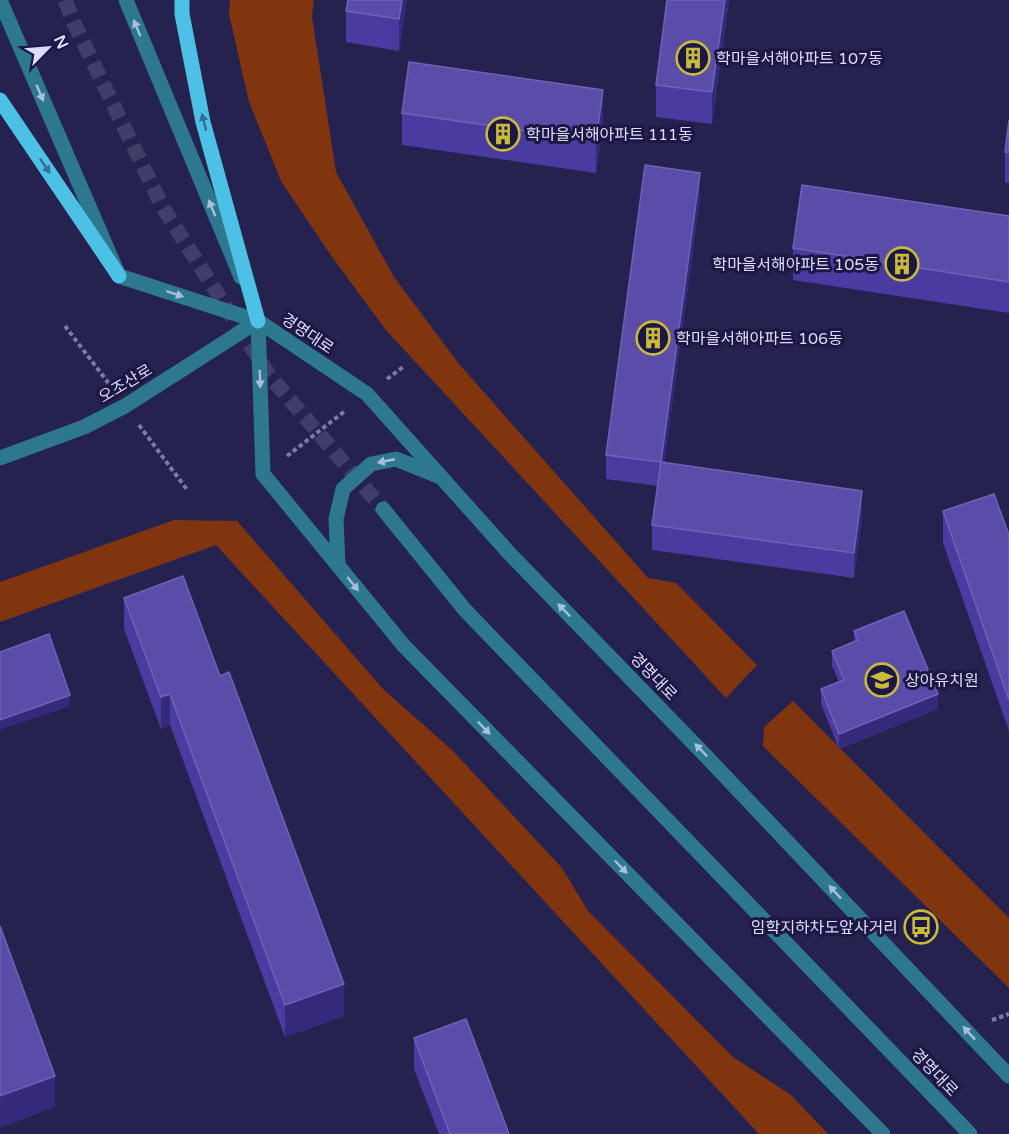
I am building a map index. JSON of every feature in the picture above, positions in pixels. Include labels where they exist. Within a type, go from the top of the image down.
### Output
[{"type":"main road","points":[[182,0],[182,14],[203,122],[258,321]]},
{"type":"main road","points":[[0,100],[119,276]]},
{"type":"street","points":[[0,0],[119,276]]},
{"type":"street","name":"경명대로","points":[[126,0],[258,321],[263,474]]},
{"type":"street","name":"경명대로","points":[[119,276],[258,321],[367,394],[509,553],[703,753],[1009,1076]]},
{"type":"street","name":"오조산로","points":[[0,458],[84,427],[125,406],[258,321]]},
{"type":"street","points":[[338,566],[336,519],[343,489],[371,464],[396,459],[441,477]]},
{"type":"street","points":[[263,474],[404,646],[883,1134]]},
{"type":"street","name":"경명대로","points":[[383,509],[465,610],[970,1134]]},
{"type":"path","points":[[263,474],[403,367]]},
{"type":"shaded area","points":[[230,0],[314,0],[312,17],[336,172],[394,277],[459,364],[648,578],[676,583],[757,665],[726,698],[385,329],[330,254],[281,181],[249,102],[229,14]]},
{"type":"shaded area","points":[[174,520],[237,521],[383,689],[453,751],[562,868],[588,911],[733,1057],[791,1095],[828,1134],[759,1134],[216,545],[0,622],[0,582]]},
{"type":"shaded area","points":[[793,701],[1009,918],[1009,988],[763,746],[764,727]]},
{"type":"building","points":[[348,0],[402,0],[399,19],[346,11]]},
{"type":"building","name":"학마을서해아파트 107동","points":[[667,0],[725,0],[712,92],[656,85]]},
{"type":"building","points":[[409,62],[603,90],[596,141],[402,113]]},
{"type":"building","points":[[1009,120],[1009,152],[1005,152]]},
{"type":"building","name":"학마을서해아파트 106동","points":[[645,165],[700,173],[661,462],[606,455]]},
{"type":"building","points":[[802,185],[1009,216],[1009,282],[793,248]]},
{"type":"building","points":[[661,462],[862,491],[854,553],[652,525]]},
{"type":"building","points":[[994,494],[1009,535],[1009,700],[943,511]]},
{"type":"building","points":[[183,576],[220,676],[229,672],[344,984],[285,1005],[170,694],[161,697],[124,598]]},
{"type":"building","name":"상아유치원","points":[[904,611],[938,694],[839,734],[821,689],[844,680],[832,651],[858,640],[854,631]]},
{"type":"building","points":[[49,634],[70,695],[0,720],[0,652]]},
{"type":"building","points":[[0,926],[55,1076],[0,1096]]},
{"type":"building","points":[[466,1019],[509,1134],[450,1134],[414,1038]]},
{"type":"tunnel","points":[[65,0],[162,206],[269,375],[383,509]]},
{"type":"place","name":"학마을서해아파트 107동","points":[[693,58]]},
{"type":"place","name":"학마을서해아파트 111동","points":[[503,134]]},
{"type":"place","name":"학마을서해아파트 105동","points":[[902,264]]},
{"type":"place","name":"학마을서해아파트 106동","points":[[653,338]]},
{"type":"place","name":"상아유치원","points":[[882,680]]},
{"type":"place","name":"임학지하차도앞사거리","points":[[921,927]]}]
